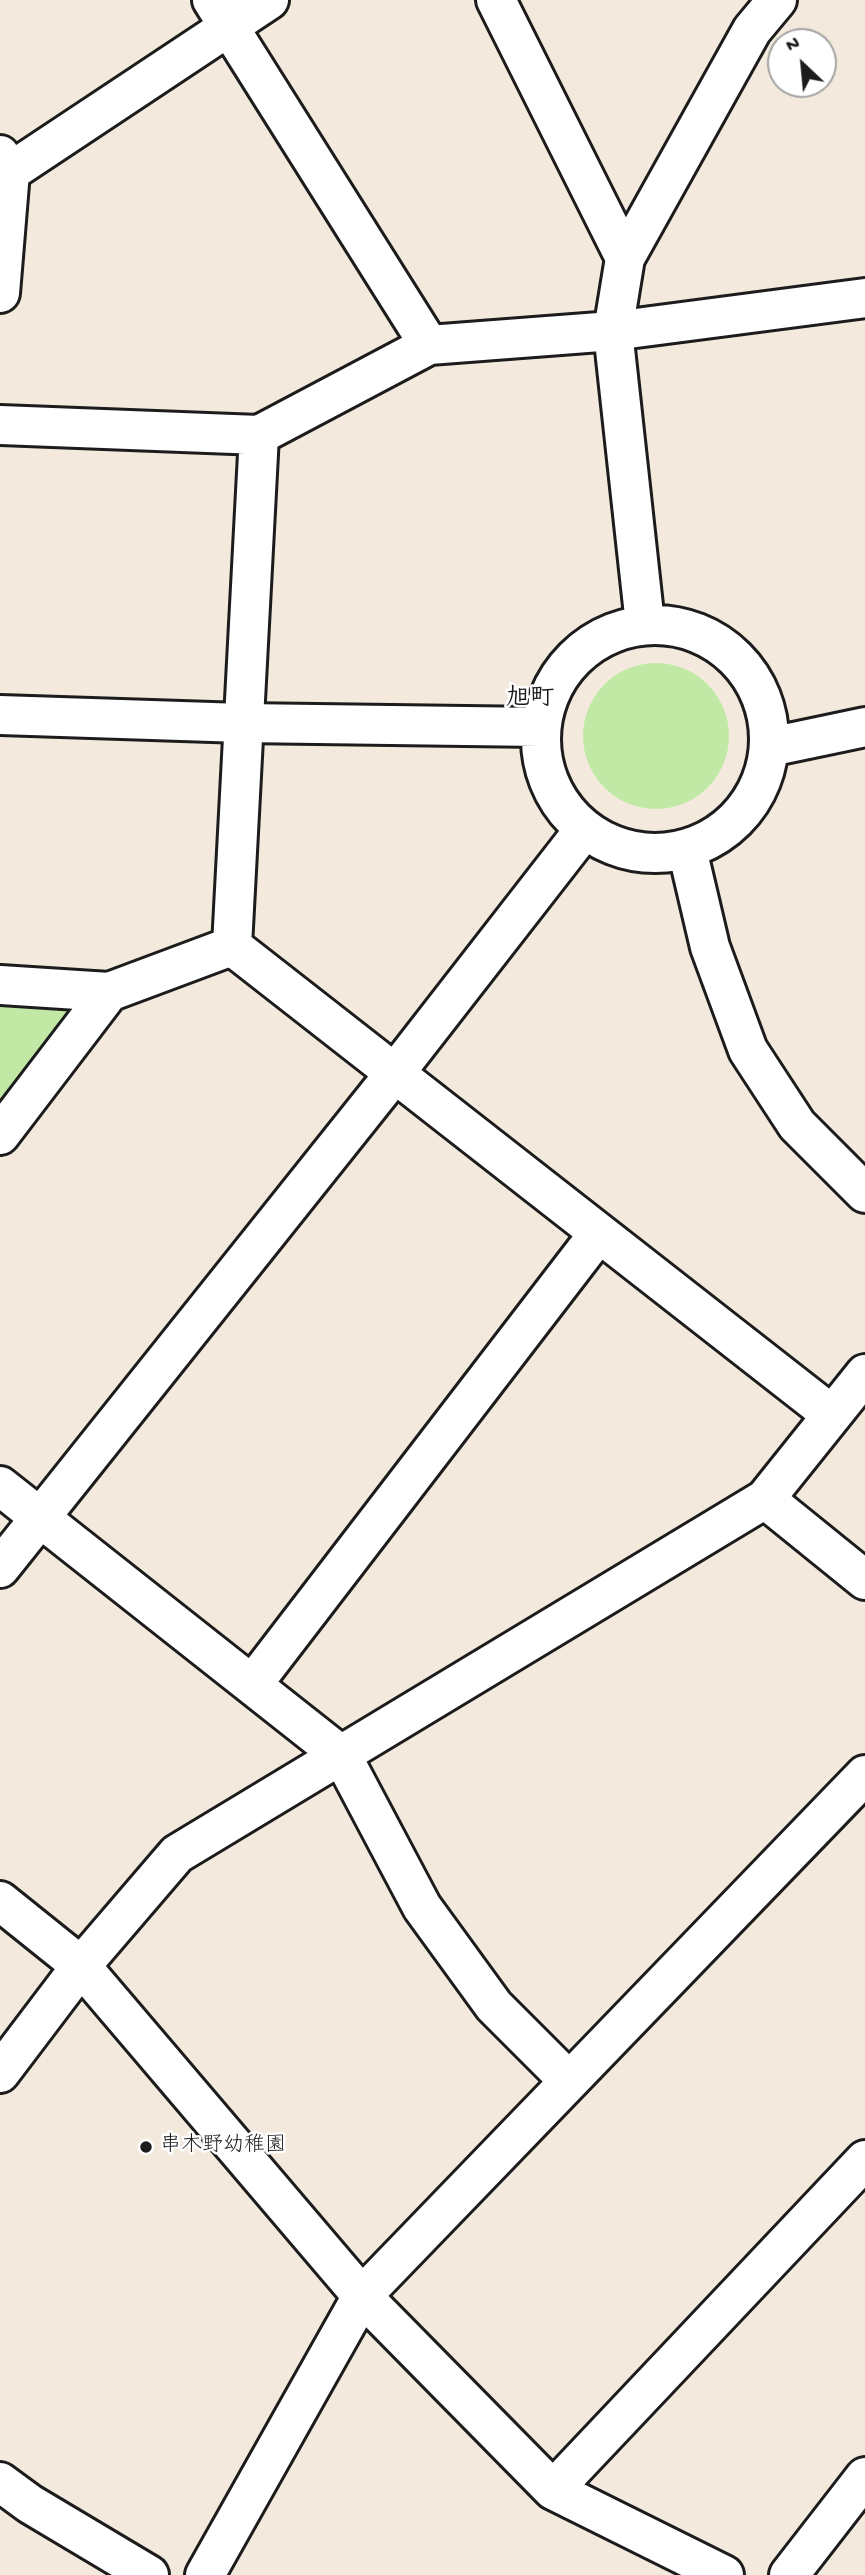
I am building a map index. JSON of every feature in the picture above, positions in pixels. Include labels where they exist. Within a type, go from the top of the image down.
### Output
[{"type":"street","points":[[0,293],[3,166],[220,13],[269,0]]},
{"type":"street","points":[[496,0],[625,258]]},
{"type":"street","points":[[645,624],[613,331],[625,258],[752,30],[777,0]]},
{"type":"street","points":[[220,13],[429,345]]},
{"type":"street","points":[[0,425],[259,435],[429,345],[613,331],[865,298]]},
{"type":"street","points":[[232,946],[259,435]]},
{"type":"street","points":[[645,624],[685,628],[721,644],[749,672],[766,708],[770,747],[764,774],[752,800],[735,821],[713,838],[687,849],[651,854],[616,847],[584,830],[558,801],[543,765],[540,727],[551,688],[575,657],[607,634],[645,624]]},
{"type":"street","points":[[0,715],[242,723],[540,727]]},
{"type":"street","points":[[770,747],[865,727]]},
{"type":"street","points":[[0,1568],[395,1073],[584,830]]},
{"type":"street","points":[[687,849],[710,947],[748,1050],[797,1125],[865,1193]]},
{"type":"street","points":[[0,985],[109,992],[232,946]]},
{"type":"street","points":[[232,946],[832,1415]]},
{"type":"street","points":[[0,1135],[109,992]]},
{"type":"street","points":[[252,1685],[599,1233]]},
{"type":"street","points":[[0,2073],[81,1966],[177,1854],[765,1499],[865,1374]]},
{"type":"street","points":[[0,1486],[342,1756],[422,1907],[494,2006],[569,2081]]},
{"type":"street","points":[[765,1499],[865,1580]]},
{"type":"street","points":[[205,2575],[362,2296],[569,2081],[857,1799]]},
{"type":"street","points":[[0,1900],[81,1966],[362,2296],[553,2490],[724,2575]]},
{"type":"street","points":[[553,2490],[865,2161]]},
{"type":"street","points":[[789,2575],[865,2477]]},
{"type":"street","points":[[0,2482],[30,2504],[149,2575]]},
{"type":"green space","points":[[656,663],[684,668],[708,684],[724,708],[729,736],[724,764],[708,788],[684,804],[656,809],[628,804],[604,788],[588,764],[583,736],[588,708],[604,684],[628,668]]},
{"type":"green space","points":[[0,1001],[88,1005],[0,1124]]},
{"type":"place","name":"串木野幼稚園","points":[[146,2147]]},
{"type":"district","name":"旭町","points":[[530,700]]}]
